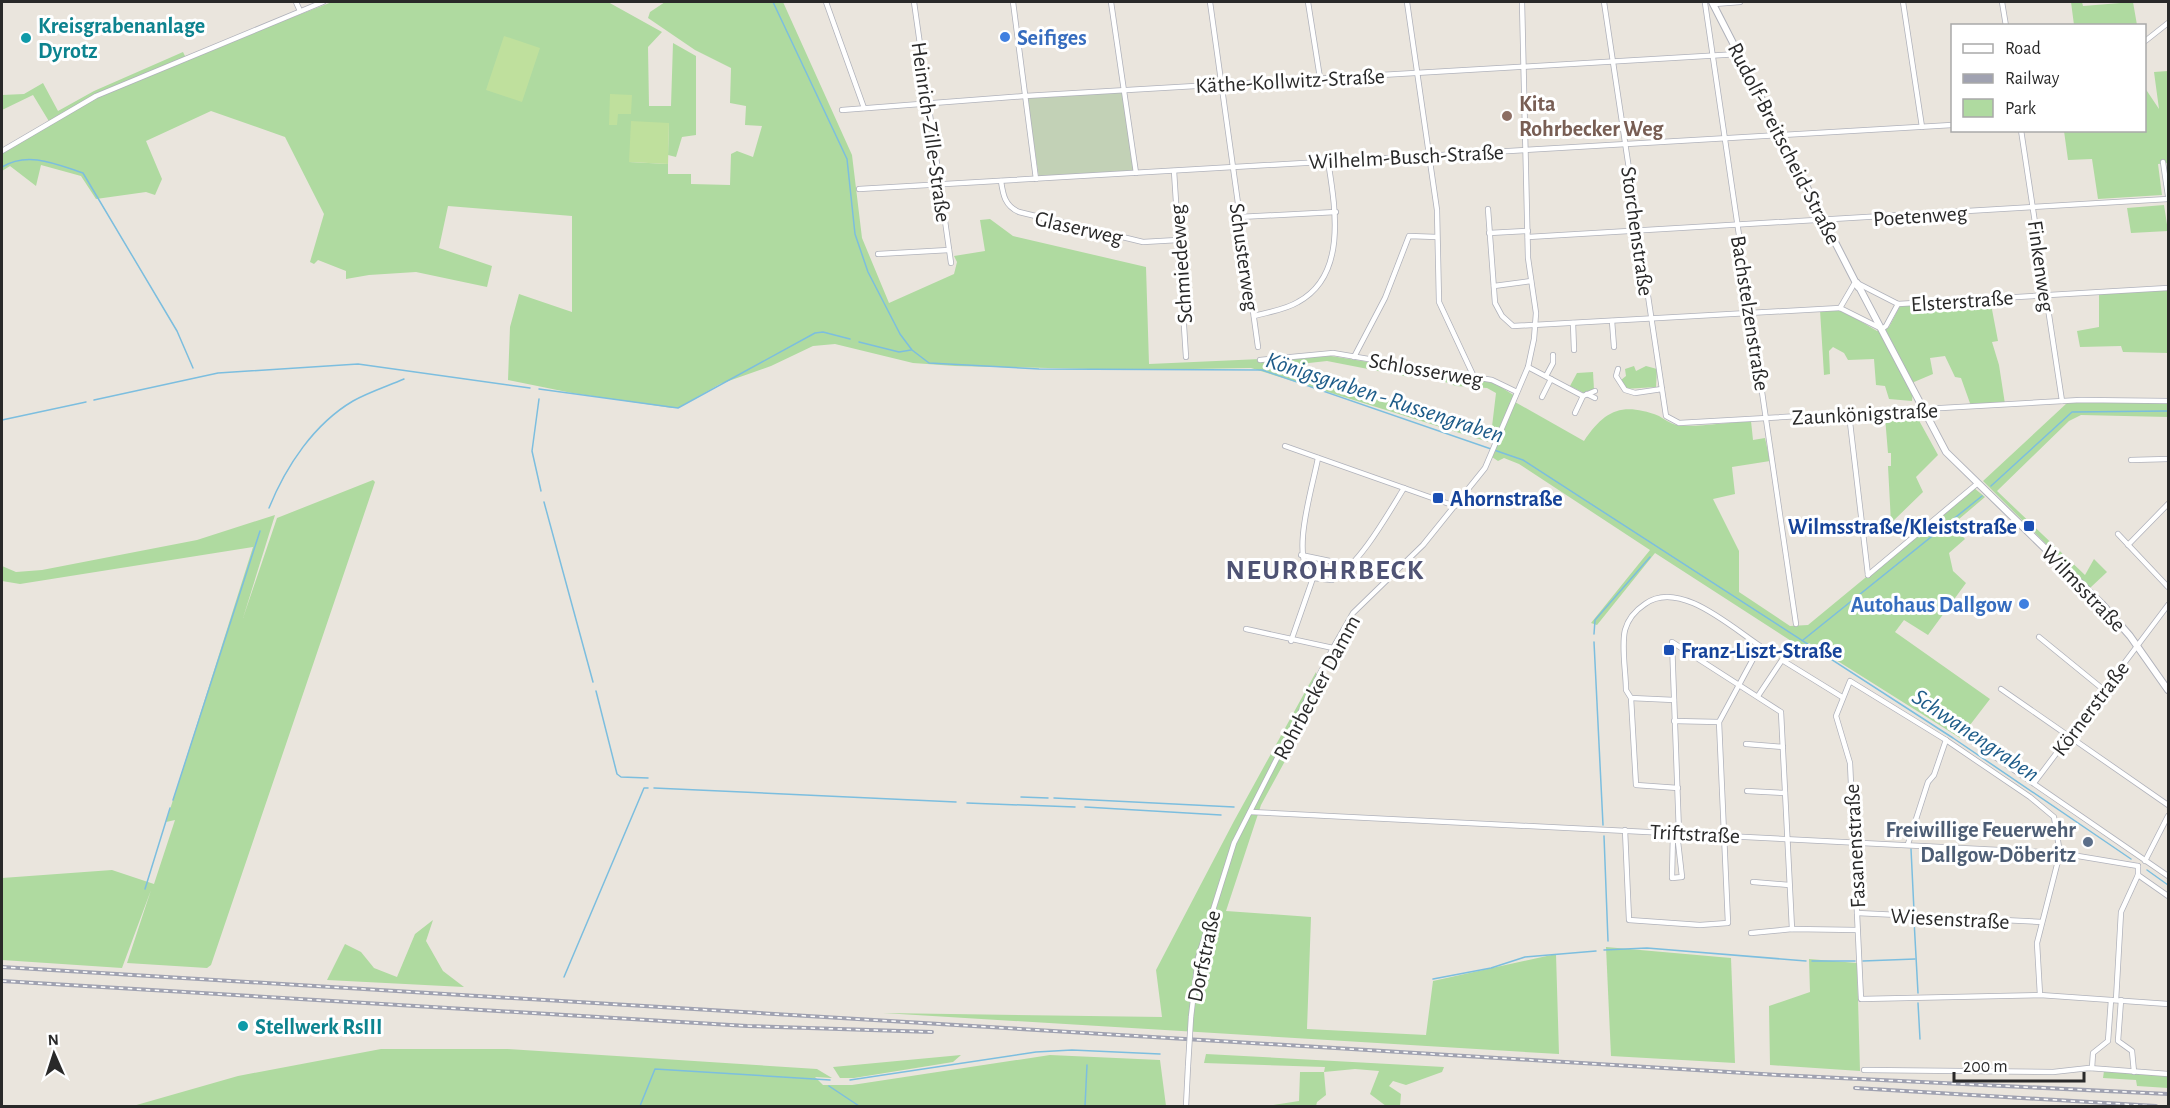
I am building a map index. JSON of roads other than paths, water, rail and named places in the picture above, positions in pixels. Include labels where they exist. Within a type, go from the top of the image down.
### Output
[{"type":"street","points":[[296,2],[300,11]]},
{"type":"street","points":[[2,152],[96,96],[323,2]]},
{"type":"street","points":[[826,2],[864,108]]},
{"type":"street","name":"Heinrich-Zille-Straße","points":[[914,2],[951,262]]},
{"type":"street","points":[[1013,2],[1036,179]]},
{"type":"street","points":[[1111,2],[1136,173]]},
{"type":"street","name":"Schusterweg","points":[[1210,2],[1258,347]]},
{"type":"street","points":[[1308,2],[1320,78]]},
{"type":"street","points":[[1407,2],[1437,210],[1439,302],[1474,377]]},
{"type":"street","name":"Rohrbecker Damm","points":[[1250,812],[1353,613],[1423,545],[1485,468],[1528,367],[1536,325],[1528,234],[1522,2]]},
{"type":"street","name":"Storchenstraße","points":[[1604,2],[1666,416],[1669,419]]},
{"type":"street","points":[[1711,3],[1740,2]]},
{"type":"street","points":[[1903,2],[1922,127]]},
{"type":"street","points":[[2002,2],[2006,24]]},
{"type":"street","name":"Rudolf-Breitscheid-Straße","points":[[1711,3],[1857,283],[1863,288],[1922,410],[1946,452],[1989,495]]},
{"type":"street","name":"Bachstelzenstraße","points":[[1711,3],[1713,56],[1724,138],[1796,624]]},
{"type":"street","points":[[2146,41],[2169,23]]},
{"type":"street","name":"Käthe-Kollwitz-Straße","points":[[842,110],[928,102],[1739,54]]},
{"type":"street","name":"Wilhelm-Busch-Straße","points":[[859,189],[1951,124]]},
{"type":"street","name":"Finkenweg","points":[[2021,132],[2062,401]]},
{"type":"street","points":[[1254,316],[1296,304],[1316,287],[1329,263],[1335,212],[1328,161]]},
{"type":"street","points":[[2163,162],[2169,198]]},
{"type":"street","name":"Schmiedeweg","points":[[1174,171],[1186,357]]},
{"type":"street","name":"Glaserweg","points":[[1000,181],[1005,200],[1010,207],[1020,212],[1143,242],[1178,240]]},
{"type":"street","name":"Poetenweg","points":[[1489,232],[1528,234],[1638,231],[2169,198]]},
{"type":"street","points":[[1488,209],[1498,310],[1508,322],[1518,326],[1840,308],[1882,328],[1886,326],[1898,304],[1857,283],[1854,284],[1840,308]]},
{"type":"street","points":[[1239,217],[1335,212]]},
{"type":"street","points":[[1354,357],[1385,298],[1409,236],[1437,237]]},
{"type":"street","points":[[878,254],[949,250]]},
{"type":"street","points":[[1494,285],[1531,281]]},
{"type":"street","name":"Elsterstraße","points":[[1898,304],[2169,288]]},
{"type":"street","points":[[1612,321],[1614,347]]},
{"type":"street","points":[[1573,323],[1574,350]]},
{"type":"street","name":"Schlosserweg","points":[[1260,360],[1333,353],[1492,380],[1516,394]]},
{"type":"street","points":[[1542,397],[1554,363],[1553,355]]},
{"type":"street","points":[[1528,367],[1585,395],[1596,398]]},
{"type":"street","points":[[1618,369],[1616,376],[1620,387],[1624,390],[1635,393],[1662,389]]},
{"type":"street","points":[[1575,413],[1585,395],[1595,391]]},
{"type":"street","name":"Zaunkönigstraße","points":[[1669,419],[1679,423],[2062,401],[2169,401]]},
{"type":"street","points":[[1849,414],[1868,575],[1978,483]]},
{"type":"street","points":[[1285,446],[1455,506]]},
{"type":"street","points":[[1318,458],[1301,555],[1308,575],[1312,578],[1332,580],[1349,565],[1377,532],[1404,488]]},
{"type":"street","points":[[2132,460],[2169,459]]},
{"type":"street","name":"Wilmsstraße","points":[[1989,495],[2094,596],[2169,690]]},
{"type":"street","points":[[2128,545],[2169,504]]},
{"type":"street","points":[[2118,534],[2169,587]]},
{"type":"street","points":[[1301,555],[1349,565]]},
{"type":"street","points":[[1291,640],[1312,578]]},
{"type":"street","points":[[1625,830],[1629,920],[1700,925],[1728,923],[1719,722],[1760,646],[1685,599],[1666,597],[1649,601],[1632,614],[1625,630],[1626,690],[1631,698],[1636,784],[1678,788]]},
{"type":"street","name":"Körnerstraße","points":[[2034,783],[2169,605]]},
{"type":"street","points":[[1246,629],[1333,648]]},
{"type":"street","points":[[2039,637],[2104,690]]},
{"type":"street","points":[[1676,858],[1678,788],[1672,642],[1780,710],[1792,929]]},
{"type":"street","points":[[1758,696],[1782,660],[1842,697],[1850,681],[1946,740],[2048,810],[2055,820],[2060,853],[2037,943],[2040,995],[2169,1004]]},
{"type":"street","points":[[2001,689],[2169,805]]},
{"type":"street","name":"Fasanenstraße","points":[[1842,697],[1836,716],[1850,763],[1861,999],[2040,995]]},
{"type":"street","points":[[1631,698],[1674,700]]},
{"type":"street","points":[[1674,721],[1719,722]]},
{"type":"street","points":[[1966,737],[2169,876]]},
{"type":"street","points":[[1908,844],[1928,782],[1934,775],[1946,740]]},
{"type":"street","points":[[1746,744],[1783,747]]},
{"type":"street","points":[[1747,791],[1785,794]]},
{"type":"street","name":"Triftstraße","points":[[1250,812],[2060,853],[2138,866]]},
{"type":"street","name":"Dorfstraße","points":[[1186,1107],[1194,975],[1234,843],[1250,812]]},
{"type":"street","points":[[2134,1072],[2130,1048],[2118,1041],[2116,1000],[2121,912],[2139,875],[2138,866],[2145,861],[2169,816]]},
{"type":"street","points":[[2139,875],[2169,896]]},
{"type":"street","points":[[1753,882],[1789,885]]},
{"type":"street","name":"Wiesenstraße","points":[[1857,913],[2042,922]]},
{"type":"street","points":[[1751,933],[1792,929],[1857,930]]},
{"type":"street","points":[[2092,1068],[2092,1057],[2096,1050],[2108,1041],[2116,1000]]},
{"type":"street","points":[[1864,1070],[2053,1072],[2092,1068],[2169,1074]]},
{"type":"waterway","name":"Königsgraben - Russengraben","points":[[773,2],[847,159],[855,234],[868,272],[900,334],[912,350],[929,363],[1039,369],[1262,370],[1523,460],[1953,738],[2131,859]]},
{"type":"waterway","points":[[2,167],[12,162],[32,159],[83,173],[177,331],[193,368]]},
{"type":"waterway","points":[[539,389],[678,408],[815,333],[823,332],[850,339]]},
{"type":"waterway","points":[[859,342],[899,352],[911,350]]},
{"type":"waterway","points":[[94,400],[218,373],[358,364],[530,388]]},
{"type":"waterway","points":[[269,508],[293,462],[303,447],[326,422],[353,401],[404,379]]},
{"type":"waterway","points":[[539,399],[532,451],[541,491]]},
{"type":"waterway","points":[[2,420],[86,402]]},
{"type":"waterway","name":"Königsgraben - Russengraben","points":[[1991,486],[2072,412],[2168,411]]},
{"type":"waterway","name":"Königsgraben - Russengraben","points":[[1803,640],[1982,496]]},
{"type":"waterway","points":[[544,502],[593,682]]},
{"type":"waterway","points":[[173,800],[260,531]]},
{"type":"waterway","points":[[1594,634],[1595,620],[1650,557]]},
{"type":"waterway","points":[[1594,642],[1603,825]]},
{"type":"waterway","points":[[596,691],[617,774],[621,777],[648,778]]},
{"type":"waterway","points":[[564,977],[644,788],[648,788]]},
{"type":"waterway","points":[[654,788],[956,802]]},
{"type":"waterway","points":[[1021,797],[1048,798]]},
{"type":"waterway","points":[[1054,798],[1234,807]]},
{"type":"waterway","points":[[967,803],[1075,807]]},
{"type":"waterway","points":[[1085,807],[1221,815]]},
{"type":"waterway","points":[[145,889],[170,808]]},
{"type":"waterway","points":[[1604,836],[1608,941]]},
{"type":"waterway","points":[[1911,849],[1914,911]]},
{"type":"waterway","points":[[2147,870],[2168,885]]},
{"type":"waterway","points":[[1914,920],[1918,993]]},
{"type":"waterway","points":[[1604,950],[1647,948],[1806,961]]},
{"type":"waterway","points":[[1433,979],[1491,968],[1525,957],[1596,951]]},
{"type":"waterway","points":[[1863,961],[1915,959]]},
{"type":"waterway","points":[[1812,961],[1855,961]]},
{"type":"waterway","points":[[1918,1003],[1920,1039]]},
{"type":"waterway","points":[[850,1080],[1036,1052],[1072,1050],[1160,1054]]},
{"type":"waterway","points":[[1085,1106],[1087,1065]]},
{"type":"waterway","points":[[640,1106],[655,1069],[830,1080]]},
{"type":"waterway","points":[[829,1086],[859,1106]]},
{"type":"railway","points":[[2,967],[1778,1075],[2168,1094]]},
{"type":"railway","points":[[2,981],[747,1026],[932,1032]]},
{"type":"railway","points":[[1855,1088],[2156,1106]]},
{"type":"place","name":"Seifiges","points":[[1005,37]]},
{"type":"place","name":"Kreisgrabenanlage Dyrotz","points":[[26,38]]},
{"type":"place","name":"Kita Rohrbecker Weg","points":[[1507,116]]},
{"type":"place","name":"Ahornstraße","points":[[1438,498]]},
{"type":"place","name":"Wilmsstraße/Kleiststraße","points":[[2029,526]]},
{"type":"place","name":"Autohaus Dallgow","points":[[2024,604]]},
{"type":"place","name":"Franz-Liszt-Straße","points":[[1669,650]]},
{"type":"place","name":"Freiwillige Feuerwehr Dallgow-Döberitz","points":[[2088,842]]},
{"type":"place","name":"Stellwerk RsIII","points":[[243,1026]]},
{"type":"district","name":"NEUROHRBECK","points":[[1325,569]]},
{"type":"water label","name":"Schwanengraben","points":[[1976,735]]}]
